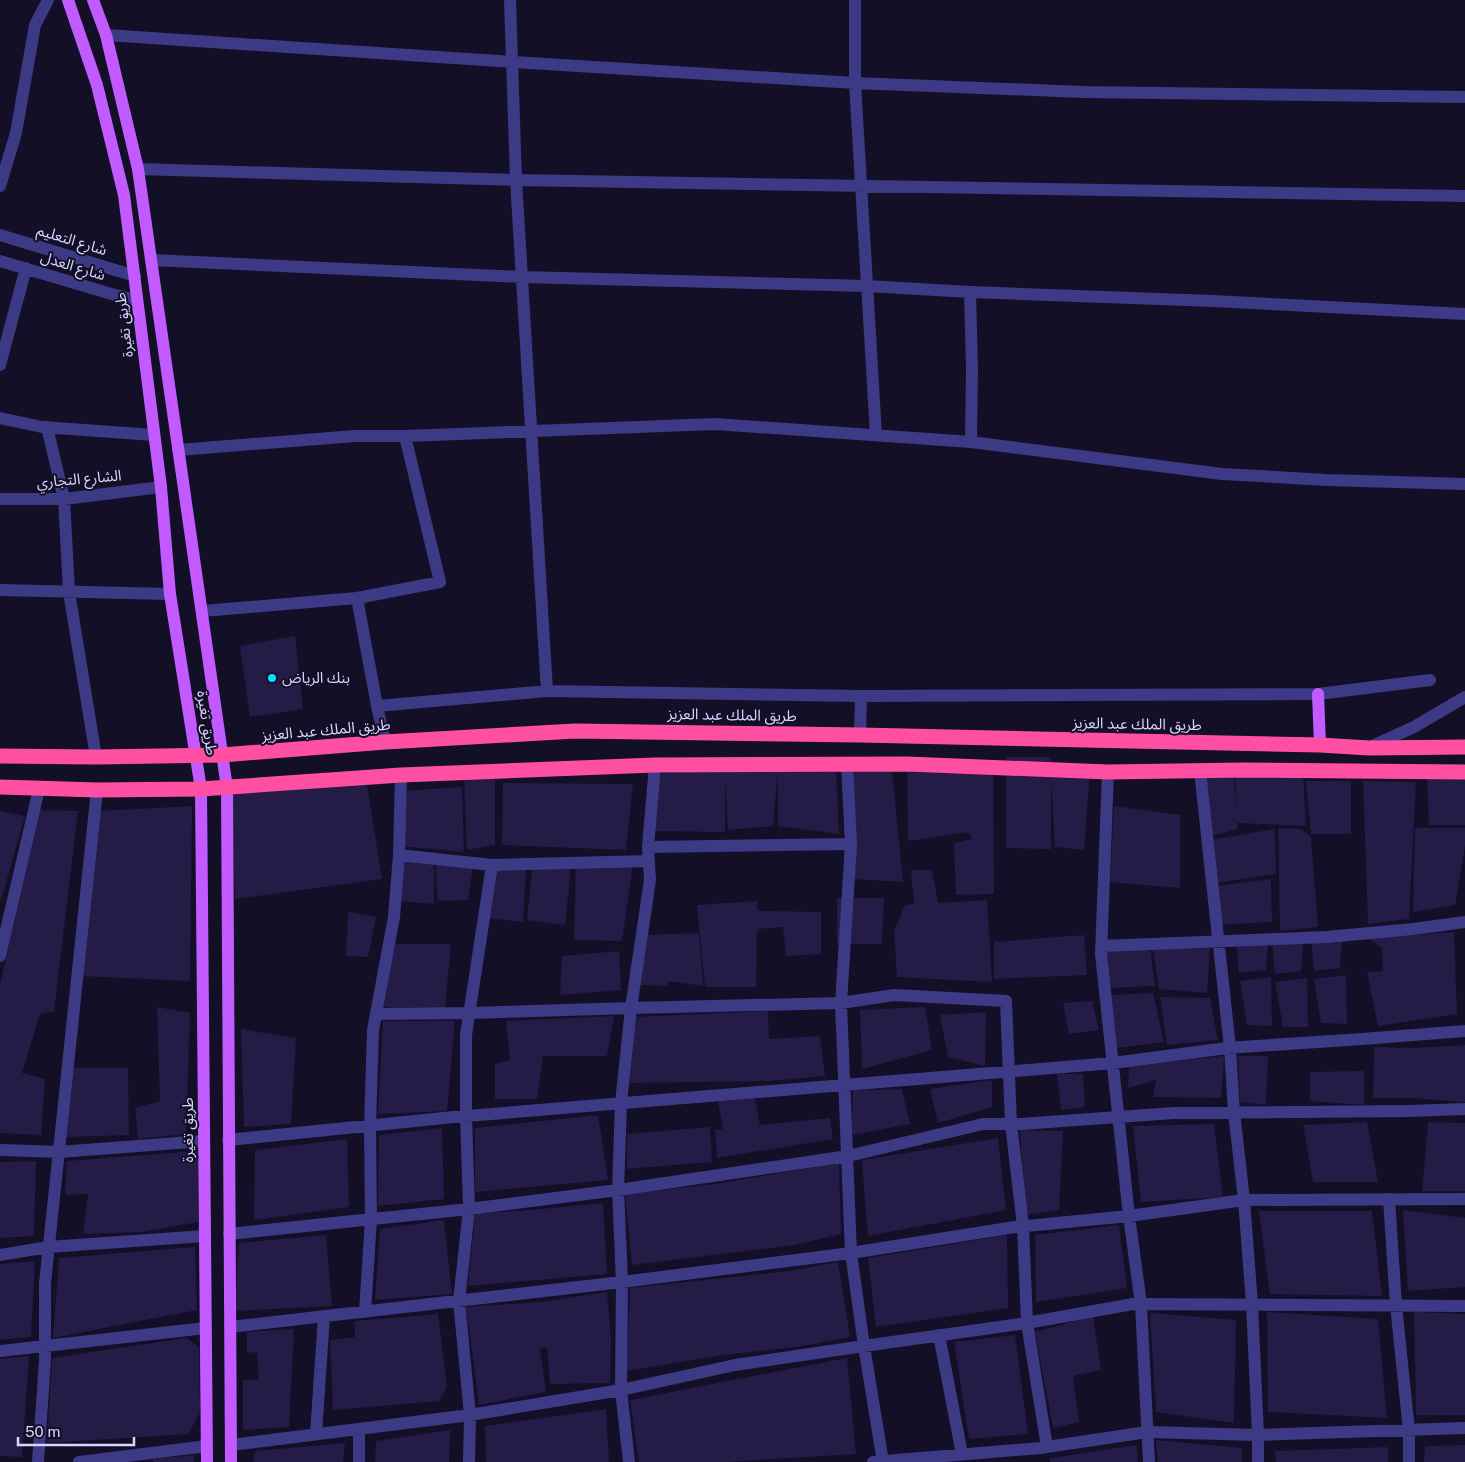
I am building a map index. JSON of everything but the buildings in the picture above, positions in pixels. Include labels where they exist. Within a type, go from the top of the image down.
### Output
[{"type":"highway","name":"طريق الملك عبد العزيز","points":[[0,756],[222,756],[385,742],[575,731],[860,734],[1320,745],[1369,748],[1465,747]]},
{"type":"highway","points":[[0,787],[97,790],[201,789],[400,775],[656,765],[907,764],[1108,772],[1465,772]]},
{"type":"main road","name":"طريق تغيرة","points":[[68,0],[99,94],[124,195],[161,487],[170,594],[201,789],[207,1462]]},
{"type":"main road","name":"طريق تغيرة","points":[[93,0],[106,35],[138,169],[227,788],[231,1462]]},
{"type":"main road","points":[[1318,694],[1320,745]]},
{"type":"street","points":[[0,186],[16,133],[35,25],[48,0]]},
{"type":"street","points":[[510,0],[516,180],[547,691]]},
{"type":"street","points":[[855,0],[855,84],[876,435]]},
{"type":"street","points":[[106,35],[855,84],[1083,92],[1465,97]]},
{"type":"street","points":[[138,169],[516,180],[1465,196]]},
{"type":"street","name":"شارع التعليم","points":[[0,235],[135,276]]},
{"type":"street","points":[[151,260],[522,277],[867,286],[1465,314]]},
{"type":"street","name":"شارع العدل","points":[[0,261],[137,300]]},
{"type":"street","points":[[0,365],[26,268]]},
{"type":"street","points":[[970,292],[971,442]]},
{"type":"street","points":[[0,418],[47,427],[154,435]]},
{"type":"street","points":[[178,450],[355,436],[405,436],[715,424],[971,442],[1222,474],[1327,480],[1465,484]]},
{"type":"street","points":[[47,427],[64,499],[70,592],[96,757]]},
{"type":"street","points":[[202,612],[357,598],[440,582],[405,436]]},
{"type":"street","name":"الشارع التجاري","points":[[0,500],[64,499],[161,487]]},
{"type":"street","points":[[0,590],[170,594]]},
{"type":"street","points":[[357,598],[385,742]]},
{"type":"street","points":[[377,706],[547,691],[861,696],[1318,694],[1430,680]]},
{"type":"street","points":[[860,734],[861,696]]},
{"type":"street","points":[[1369,748],[1414,728],[1465,697]]},
{"type":"street","points":[[629,1462],[621,1390],[622,1282],[618,1190],[621,1103],[631,1008],[650,880],[648,847],[656,765]]},
{"type":"street","points":[[847,765],[851,844],[841,1003],[851,1253],[880,1462],[1047,1447],[1147,1432],[1258,1435],[1465,1428]]},
{"type":"street","points":[[1200,771],[1230,1048],[1234,1112],[1244,1200],[1252,1304],[1258,1462]]},
{"type":"street","points":[[1108,772],[1101,954],[1128,1216],[1140,1304],[1148,1462]]},
{"type":"street","points":[[365,1312],[370,1219],[373,1030],[394,917],[399,855],[400,775]]},
{"type":"street","points":[[0,956],[39,788]]},
{"type":"street","points":[[38,1462],[48,1247],[97,790]]},
{"type":"street","points":[[648,847],[851,844]]},
{"type":"street","points":[[399,855],[492,865],[649,861]]},
{"type":"street","points":[[469,1462],[470,1415],[459,1301],[469,1209],[466,1035],[492,865]]},
{"type":"street","points":[[1101,946],[1327,937],[1465,922]]},
{"type":"street","points":[[376,1014],[841,1003],[894,994],[1006,1001],[1011,1124],[1023,1226],[1027,1323],[1047,1447]]},
{"type":"street","points":[[228,1140],[466,1116],[1113,1062],[1230,1048],[1465,1030]]},
{"type":"street","points":[[229,1234],[469,1209],[618,1190],[848,1156],[983,1124],[1011,1124],[1174,1113],[1465,1109]]},
{"type":"street","points":[[0,1150],[59,1152],[204,1141]]},
{"type":"street","points":[[1390,1199],[1396,1305],[1408,1431],[1409,1462]]},
{"type":"street","points":[[230,1327],[622,1282],[851,1253],[1023,1226],[1128,1216],[1244,1200],[1465,1199]]},
{"type":"street","points":[[0,1255],[48,1247],[205,1236]]},
{"type":"street","points":[[230,1445],[470,1415],[621,1390],[735,1365],[1027,1323],[1133,1304],[1465,1306]]},
{"type":"street","points":[[316,1434],[324,1316]]},
{"type":"street","points":[[0,1351],[206,1328]]},
{"type":"street","points":[[939,1336],[962,1454]]},
{"type":"street","points":[[359,1429],[359,1462]]},
{"type":"street","points":[[79,1462],[145,1458],[207,1446]]},
{"type":"place","name":"بنك الرياض","points":[[272,678]]}]
